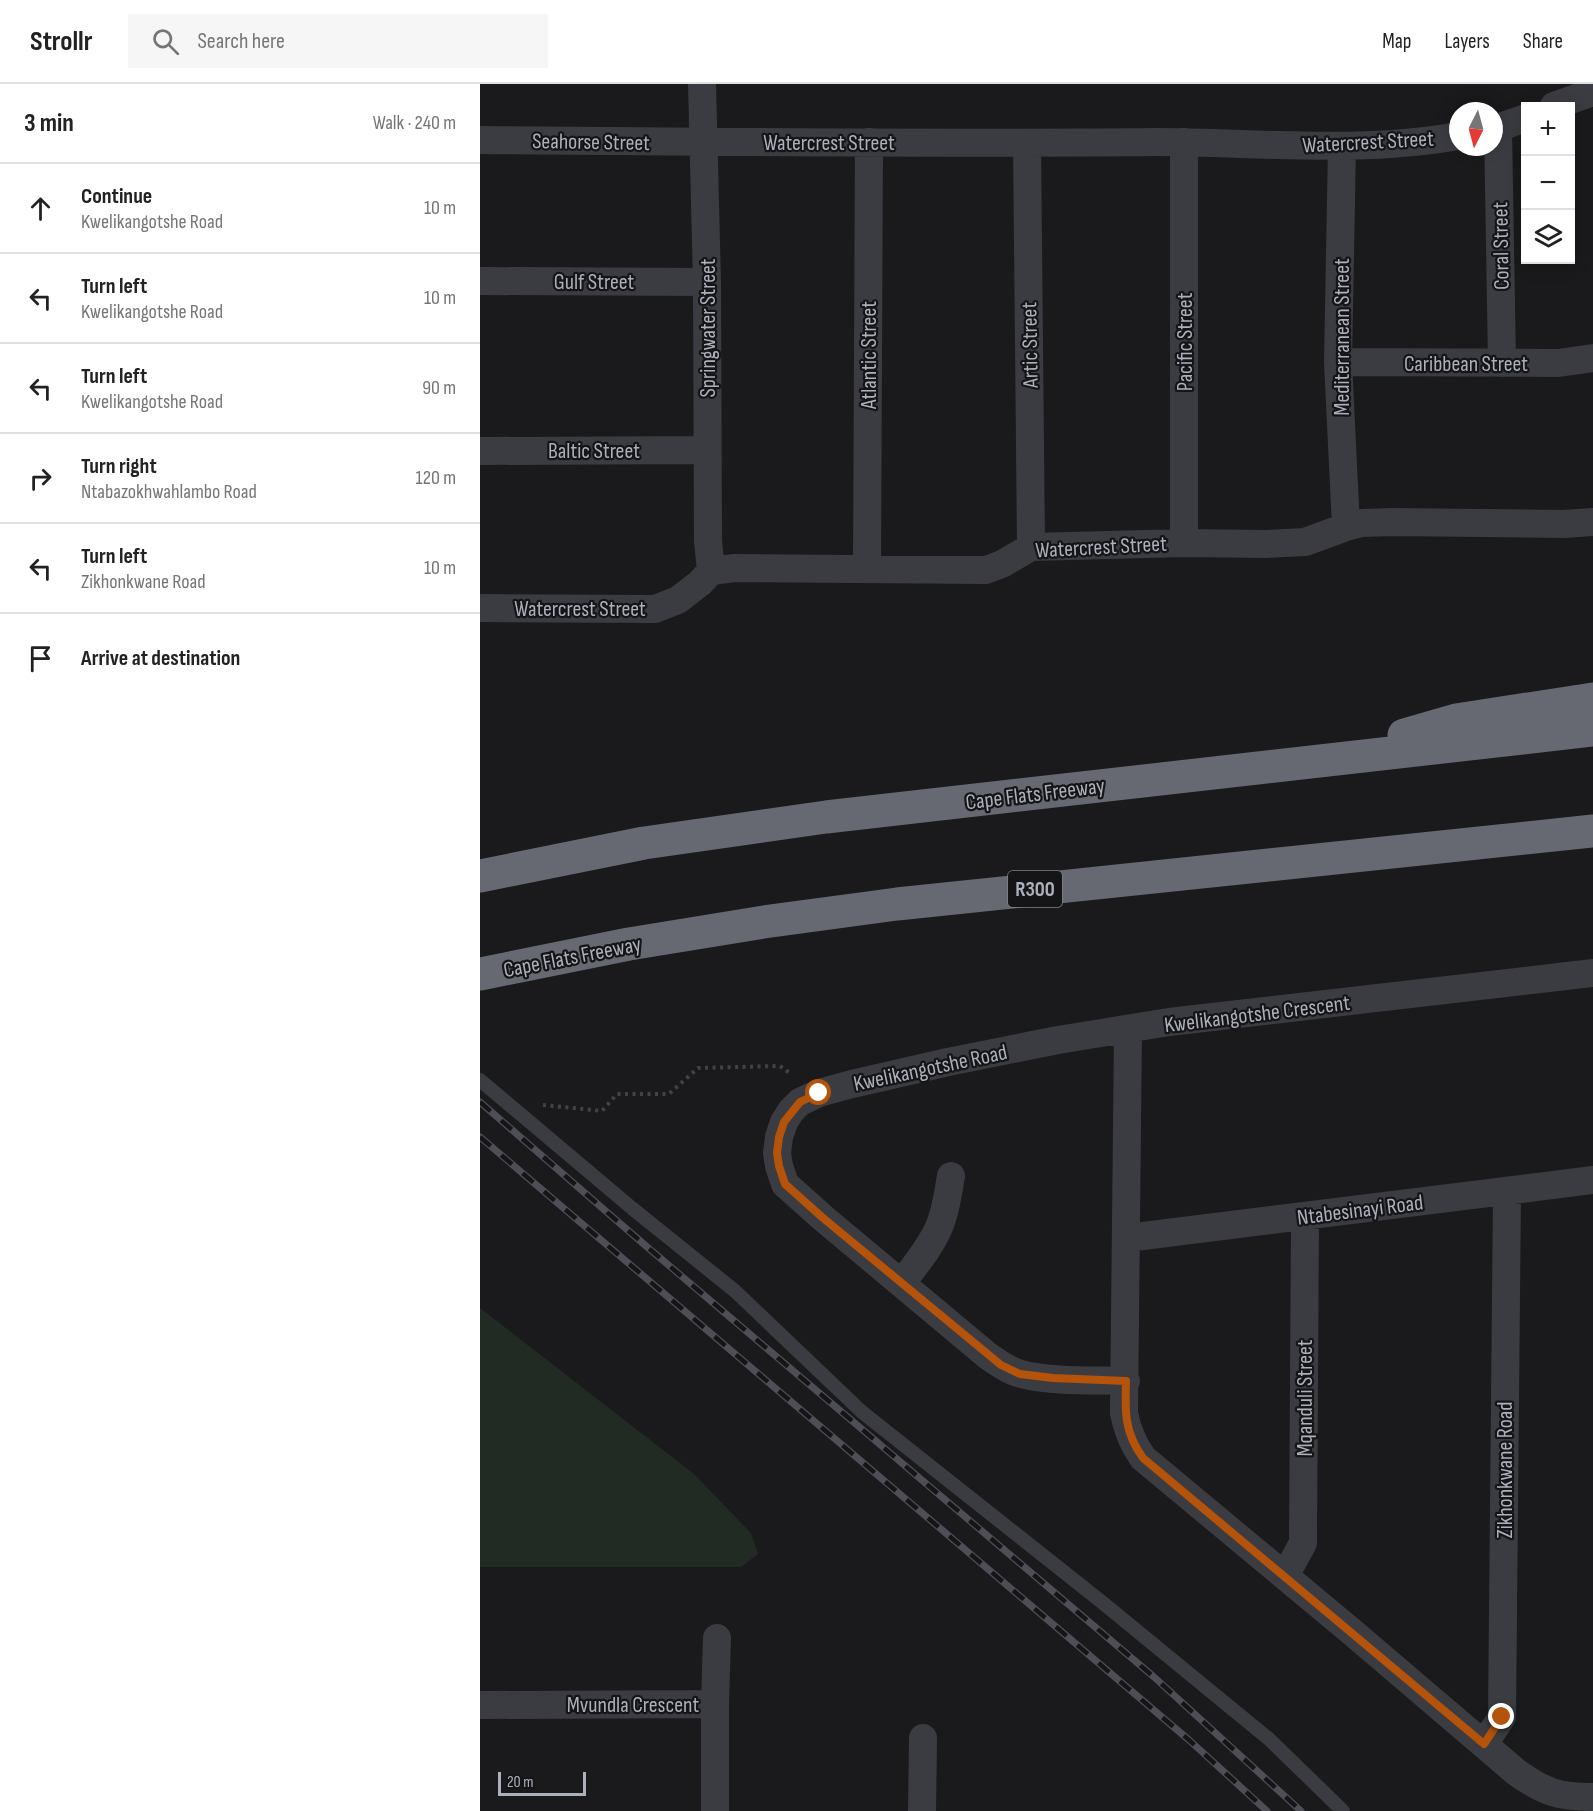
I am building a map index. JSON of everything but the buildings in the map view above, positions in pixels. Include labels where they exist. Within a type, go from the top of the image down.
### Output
[{"type":"highway","points":[[1300,763],[1456,720],[1593,699]]},
{"type":"highway","name":"Cape Flats Freeway","points":[[480,876],[644,843],[826,817],[1593,730]]},
{"type":"highway","name":"Cape Flats Freeway","points":[[480,974],[629,944],[764,922],[897,904],[1593,831]]},
{"type":"street","name":"Springwater Street","points":[[702,84],[707,282],[708,541],[711,571]]},
{"type":"street","points":[[1565,102],[1593,92]]},
{"type":"street","points":[[1503,126],[1521,120]]},
{"type":"street","name":"Watercrest Street","points":[[702,142],[1184,142],[1342,146],[1408,143],[1449,137]]},
{"type":"street","name":"Seahorse Street","points":[[480,140],[702,142]]},
{"type":"street","name":"Atlantic Street","points":[[867,568],[868,142]]},
{"type":"street","name":"Pacific Street","points":[[1184,142],[1184,543]]},
{"type":"street","name":"Artic Street","points":[[1027,143],[1031,547]]},
{"type":"street","name":"Mediterranean Street","points":[[1342,146],[1338,362],[1346,527]]},
{"type":"street","name":"Coral Street","points":[[1497,156],[1502,363]]},
{"type":"street","name":"Gulf Street","points":[[480,280],[707,282]]},
{"type":"street","name":"Caribbean Street","points":[[1338,362],[1558,363],[1593,358]]},
{"type":"street","name":"Baltic Street","points":[[480,451],[707,450]]},
{"type":"street","name":"Watercrest Street","points":[[480,608],[655,609],[678,600],[711,571],[735,568],[986,570],[1002,564],[1031,547],[1305,542],[1346,527],[1392,522],[1564,524],[1593,522]]},
{"type":"street","name":"Kwelikangotshe Crescent","points":[[1128,1030],[1181,1021],[1593,973]]},
{"type":"street","points":[[1128,1030],[1125,1413],[1126,1425],[1132,1440],[1143,1458],[1516,1772],[1550,1793],[1593,1797]]},
{"type":"street","name":"Kwelikangotshe Road","points":[[1126,1381],[1053,1378],[1020,1374],[994,1361],[785,1184],[777,1153],[784,1122],[800,1102],[819,1093],[959,1059],[1058,1040],[1128,1030]]},
{"type":"street","points":[[902,1283],[939,1228],[951,1176]]},
{"type":"street","name":"Ntabesinayi Road","points":[[1127,1238],[1593,1180]]},
{"type":"street","name":"Zikhonkwane Road","points":[[1484,1744],[1502,1717],[1507,1191]]},
{"type":"street","name":"Mqanduli Street","points":[[1285,1576],[1303,1543],[1305,1216]]},
{"type":"street","points":[[715,1704],[717,1638]]},
{"type":"street","name":"Mvundla Crescent","points":[[480,1705],[715,1704],[715,1811]]},
{"type":"street","points":[[922,1811],[923,1738]]},
{"type":"lane","points":[[480,1080],[735,1291],[862,1412],[1103,1603],[1269,1740],[1343,1811]]},
{"type":"path","points":[[528,1121],[543,1105],[602,1111],[617,1094],[669,1094],[698,1068],[780,1066],[819,1093]]},
{"type":"shaded area","points":[[480,1308],[694,1474],[751,1533],[758,1554],[741,1567],[480,1567]]},
{"type":"railway","points":[[480,1102],[646,1246],[1154,1677],[1301,1811]]},
{"type":"railway","points":[[480,1137],[1189,1740],[1267,1811]]},
{"type":"route","points":[[819,1093],[800,1102],[784,1122],[777,1153],[785,1184],[1001,1365],[1020,1374],[1053,1378],[1126,1381],[1126,1425],[1143,1458],[1484,1744],[1502,1717]]}]
